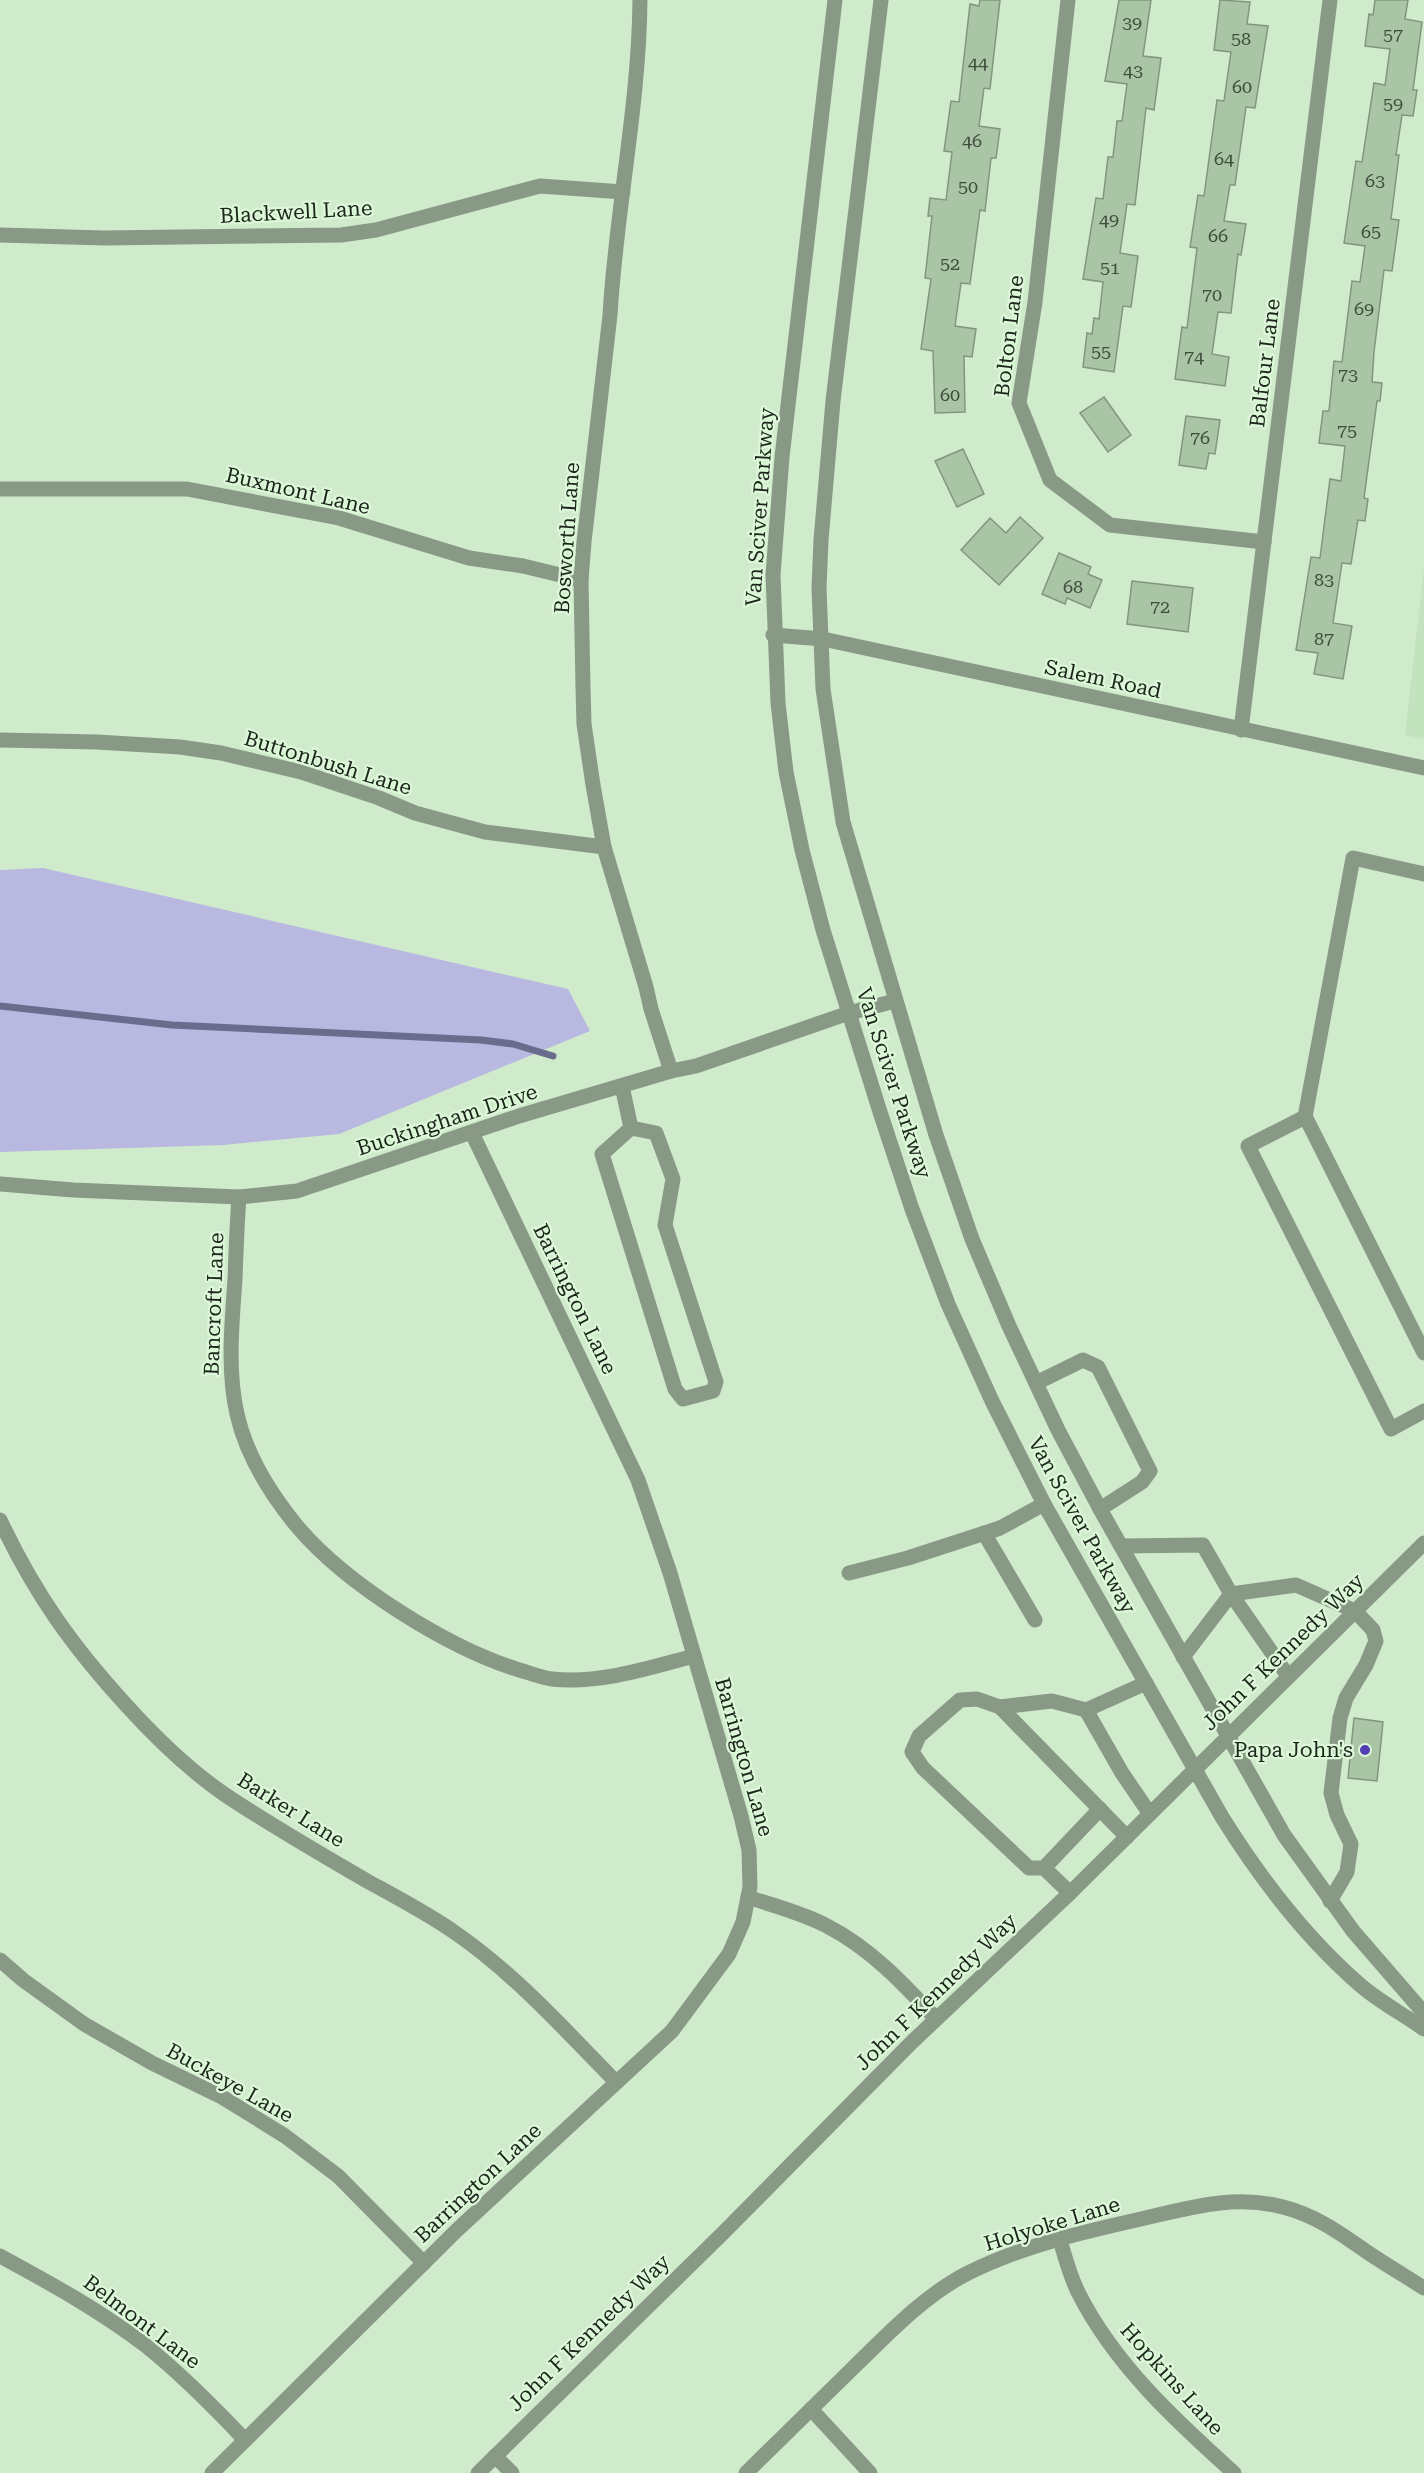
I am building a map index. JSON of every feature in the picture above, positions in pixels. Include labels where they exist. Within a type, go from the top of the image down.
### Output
[{"type":"street","name":"Bosworth Lane","points":[[640,0],[635,89],[581,580],[585,724],[604,848],[671,1071]]},
{"type":"street","name":"Van Sciver Parkway","points":[[835,0],[776,513],[772,575],[773,635],[786,772],[802,850],[849,1013],[912,1209],[948,1304],[992,1401],[1044,1504],[1249,1861],[1277,1898],[1360,1986],[1424,2029]]},
{"type":"street","name":"Van Sciver Parkway","points":[[881,0],[826,470],[819,588],[823,639],[823,689],[843,822],[936,1135],[972,1239],[1036,1383],[1100,1509],[1284,1835],[1330,1901],[1384,1970],[1424,2013]]},
{"type":"street","name":"Bolton Lane","points":[[1068,0],[1035,302],[1019,403],[1050,480],[1110,525],[1264,542]]},
{"type":"street","name":"Balfour Lane","points":[[1241,730],[1330,0]]},
{"type":"street","name":"Blackwell Lane","points":[[0,235],[104,238],[341,235],[376,231],[540,186],[623,192]]},
{"type":"street","name":"Buxmont Lane","points":[[0,489],[187,489],[339,518],[458,555],[523,566],[581,580]]},
{"type":"street","name":"Salem Road","points":[[773,635],[823,639],[1424,768]]},
{"type":"street","name":"Buttonbush Lane","points":[[0,740],[97,742],[180,747],[221,753],[301,772],[379,798],[415,813],[485,832],[604,848]]},
{"type":"street","points":[[1424,874],[1353,858],[1305,1116],[1424,1353]]},
{"type":"street","name":"Buckingham Drive","points":[[0,1184],[74,1190],[238,1197],[297,1191],[472,1133],[707,1062],[849,1013],[895,1001]]},
{"type":"street","points":[[622,1086],[632,1128]]},
{"type":"street","points":[[1305,1116],[1248,1146],[1391,1429],[1424,1411]]},
{"type":"street","points":[[632,1128],[656,1133],[673,1179],[665,1225],[716,1382],[713,1391],[683,1398],[675,1389],[602,1154],[632,1128]]},
{"type":"street","name":"Barrington Lane","points":[[212,2473],[424,2263],[672,2031],[729,1954],[743,1922],[748,1896],[749,1850],[732,1780],[660,1541],[633,1471],[472,1133]]},
{"type":"street","name":"Bancroft Lane","points":[[238,1197],[231,1346],[232,1381],[237,1415],[248,1447],[262,1476],[296,1524],[314,1543],[400,1612],[499,1665],[550,1679],[579,1681],[694,1656]]},
{"type":"street","points":[[1036,1383],[1083,1360],[1098,1367],[1150,1471],[1142,1482],[1100,1509]]},
{"type":"street","points":[[849,1573],[908,1558],[1000,1528],[1044,1504]]},
{"type":"street","name":"Barker Lane","points":[[0,1520],[14,1550],[50,1611],[94,1669],[167,1746],[224,1794],[321,1855],[422,1912],[463,1939],[538,2001],[616,2082]]},
{"type":"street","points":[[984,1533],[1035,1620]]},
{"type":"street","name":"John F Kennedy Way","points":[[478,2473],[936,2019],[1070,1893],[1424,1543]]},
{"type":"street","points":[[1121,1546],[1203,1545],[1231,1594],[1288,1676]]},
{"type":"street","points":[[1183,1657],[1231,1594],[1296,1585],[1355,1611],[1373,1630],[1376,1641],[1366,1665],[1346,1698],[1340,1718],[1331,1793],[1337,1815],[1351,1844],[1347,1872],[1330,1901]]},
{"type":"street","points":[[1070,1893],[1044,1868],[1029,1868],[923,1768],[912,1752],[919,1736],[960,1700],[977,1699],[1000,1707],[1052,1701],[1086,1710],[1146,1683]]},
{"type":"street","points":[[1000,1707],[1127,1837]]},
{"type":"street","points":[[1086,1710],[1122,1773],[1150,1814]]},
{"type":"street","points":[[1044,1868],[1100,1809]]},
{"type":"street","points":[[748,1896],[825,1925],[845,1936],[884,1967],[936,2019]]},
{"type":"street","name":"Buckeye Lane","points":[[0,1960],[23,1980],[84,2024],[152,2063],[222,2097],[285,2136],[338,2176],[424,2263]]},
{"type":"street","name":"Holyoke Lane","points":[[746,2473],[884,2338],[937,2293],[966,2274],[998,2260],[1060,2240],[1196,2206],[1226,2201],[1256,2201],[1285,2207],[1314,2218],[1424,2288]]},
{"type":"street","name":"Hopkins Lane","points":[[1060,2240],[1077,2291],[1105,2338],[1171,2414],[1234,2473]]},
{"type":"street","name":"Belmont Lane","points":[[0,2256],[72,2295],[144,2345],[205,2398],[245,2440]]},
{"type":"street","points":[[810,2409],[870,2473]]},
{"type":"street","points":[[495,2456],[512,2473]]},
{"type":"shaded area","points":[[1424,568],[1424,739],[1405,735]]},
{"type":"shaded area","points":[[43,868],[568,989],[590,1031],[339,1134],[223,1145],[0,1152],[0,870]]},
{"type":"building","points":[[980,0],[1000,0],[990,89],[984,88],[979,126],[1000,129],[996,158],[991,158],[985,211],[980,210],[970,284],[961,283],[955,326],[976,329],[972,357],[964,356],[965,412],[935,413],[933,351],[921,349],[931,279],[925,278],[932,216],[928,216],[930,198],[946,200],[952,152],[944,151],[951,101],[959,102],[970,4],[979,6]]},
{"type":"building","points":[[1119,0],[1151,0],[1143,56],[1161,58],[1154,110],[1146,108],[1135,205],[1127,204],[1120,253],[1138,256],[1131,307],[1123,306],[1114,372],[1083,367],[1087,333],[1092,334],[1094,318],[1099,319],[1103,282],[1083,279],[1096,198],[1103,199],[1108,157],[1113,157],[1117,121],[1122,121],[1127,84],[1105,81]]},
{"type":"building","points":[[1220,0],[1250,2],[1247,24],[1268,26],[1255,108],[1246,107],[1235,185],[1230,185],[1224,221],[1246,224],[1241,255],[1238,254],[1231,313],[1218,312],[1212,354],[1229,357],[1225,386],[1175,379],[1182,327],[1187,328],[1197,248],[1190,247],[1198,195],[1204,196],[1217,100],[1224,101],[1231,52],[1214,50]]},
{"type":"building","points":[[1375,0],[1408,0],[1405,19],[1422,22],[1413,90],[1417,90],[1413,116],[1402,115],[1396,155],[1399,155],[1391,219],[1399,220],[1392,271],[1384,270],[1374,352],[1372,382],[1382,383],[1380,401],[1377,401],[1364,498],[1368,499],[1365,521],[1358,520],[1351,564],[1342,563],[1333,623],[1352,626],[1343,679],[1314,674],[1318,653],[1296,650],[1311,557],[1320,558],[1330,479],[1341,481],[1345,446],[1319,443],[1323,411],[1329,411],[1334,361],[1342,362],[1352,281],[1360,282],[1365,246],[1344,243],[1356,161],[1362,162],[1374,83],[1385,85],[1390,49],[1365,46],[1369,14],[1373,15]]},
{"type":"building","points":[[1104,397],[1131,435],[1108,452],[1080,413]]},
{"type":"building","points":[[1186,416],[1220,420],[1215,454],[1209,453],[1206,469],[1179,465]]},
{"type":"building","points":[[963,449],[984,494],[957,507],[935,461]]},
{"type":"building","points":[[1020,517],[1043,538],[999,585],[961,550],[990,518],[1006,533]]},
{"type":"building","points":[[1059,553],[1091,567],[1088,574],[1102,580],[1090,608],[1067,598],[1065,604],[1042,594]]},
{"type":"building","points":[[1132,581],[1193,588],[1188,632],[1127,624]]},
{"type":"building","name":"Papa John's","points":[[1354,1718],[1383,1722],[1377,1781],[1348,1778]]},
{"type":"waterway","points":[[0,1006],[172,1025],[481,1040],[513,1044],[553,1056]]},
{"type":"place","name":"Papa John's","points":[[1365,1750]]}]
